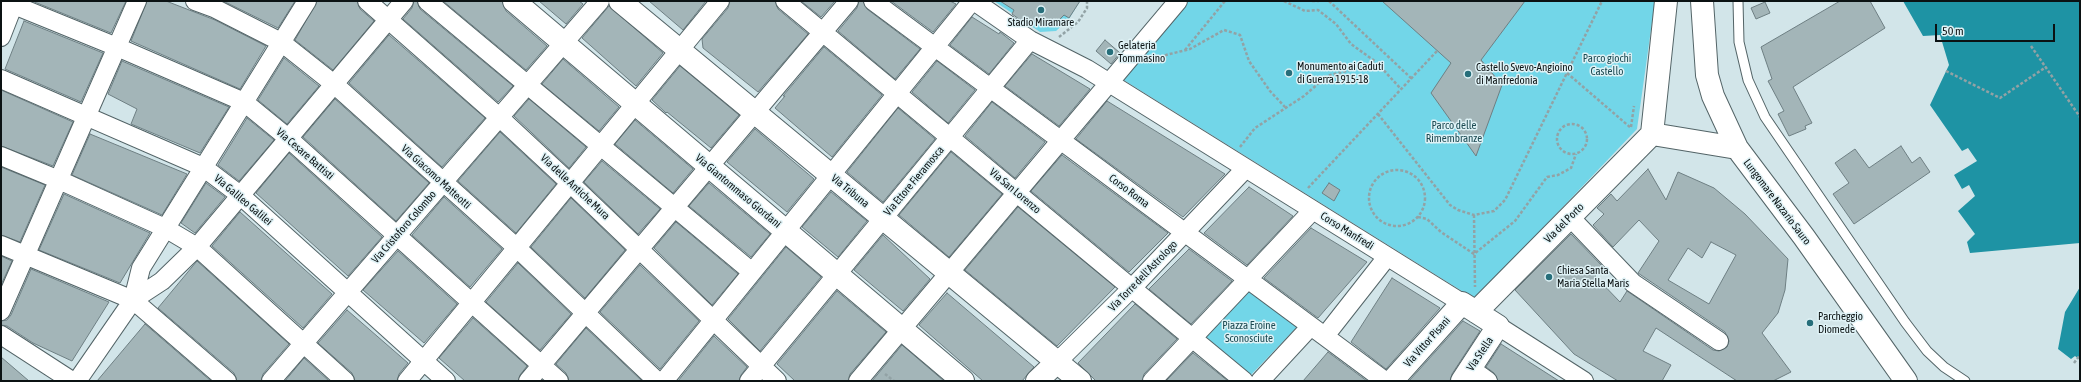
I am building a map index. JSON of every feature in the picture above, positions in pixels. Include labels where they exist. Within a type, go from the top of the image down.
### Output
[{"type":"main road","name":"Via Giantommaso Giordani","points":[[514,1],[963,381]]},
{"type":"main road","name":"Via Tribuna","points":[[620,1],[1080,381]]},
{"type":"main road","points":[[1666,1],[1652,134],[1737,148]]},
{"type":"main road","name":"Lungomare Nazario Sauro","points":[[1702,1],[1707,75],[1713,96],[1737,148],[1804,237],[1906,381]]},
{"type":"main road","name":"Via del Porto","points":[[1471,303],[1569,216],[1652,134]]},
{"type":"main road","name":"Corso Manfredi","points":[[1471,303],[1498,326]]},
{"type":"main road","name":"Via Vittor Pisani","points":[[1392,381],[1471,303]]},
{"type":"main road","name":"Via Stella","points":[[1466,375],[1498,326]]},
{"type":"main road","name":"Via Torre dell'Astrologo","points":[[1037,381],[1057,362]]},
{"type":"street","points":[[1,311],[137,1]]},
{"type":"street","name":"Via Giacomo Matteotti","points":[[195,1],[215,4],[282,42],[334,84],[517,248],[657,381]]},
{"type":"street","points":[[78,381],[133,300],[141,268],[307,1]]},
{"type":"street","name":"Via delle Antiche Mura","points":[[367,1],[499,117],[640,249],[777,381]]},
{"type":"street","points":[[133,300],[162,281],[196,247],[404,1]]},
{"type":"street","points":[[427,1],[752,272]]},
{"type":"street","name":"Via Cristoforo Colombo","points":[[271,381],[600,1]]},
{"type":"street","points":[[407,381],[720,1]]},
{"type":"street","name":"Via San Lorenzo","points":[[785,1],[1244,381]]},
{"type":"street","points":[[528,381],[849,1]]},
{"type":"street","name":"Corso Roma","points":[[873,1],[1385,381]]},
{"type":"street","points":[[664,381],[973,1]]},
{"type":"street","name":"Corso Manfredi","points":[[973,1],[1030,40],[1064,56],[1108,84],[1246,160],[1313,202],[1387,257],[1471,303]]},
{"type":"street","points":[[858,381],[1178,1]]},
{"type":"street","points":[[1,37],[11,2]]},
{"type":"street","name":"Via Cesare Battisti","points":[[11,2],[244,102],[288,138],[559,381]]},
{"type":"street","name":"Via Ettore Fieramosca","points":[[749,381],[1030,40]]},
{"type":"street","name":"Via Galileo Galilei","points":[[1,79],[86,118],[203,167],[240,195],[446,381]]},
{"type":"street","points":[[1,156],[59,180],[165,228],[196,247],[345,381]]},
{"type":"street","name":"Via Torre dell'Astrologo","points":[[1057,362],[1185,233],[1246,160]]},
{"type":"street","points":[[1152,381],[1248,279],[1313,202]]},
{"type":"street","points":[[1569,216],[1633,284],[1719,341]]},
{"type":"street","points":[[1,245],[133,300],[227,381]]},
{"type":"street","points":[[1260,381],[1318,331],[1387,257]]},
{"type":"street","name":"Corso Manfredi","points":[[1498,326],[1584,381]]},
{"type":"street","points":[[1,335],[72,381]]},
{"type":"street","points":[[1466,375],[1488,381]]},
{"type":"lane","points":[[1738,1],[1739,42],[1748,80],[1764,117],[1914,334],[1927,351],[1944,367],[1965,381]]},
{"type":"path","points":[[1030,40],[1055,39],[1078,22],[1087,8],[1087,1]]},
{"type":"path","points":[[1185,50],[1225,1]]},
{"type":"path","points":[[1284,1],[1305,11],[1318,10],[1336,24],[1351,44],[1377,63],[1402,90]]},
{"type":"path","points":[[1312,1],[1319,1]]},
{"type":"path","points":[[1330,1],[1412,79]]},
{"type":"path","points":[[1378,114],[1450,205],[1458,210],[1474,215],[1494,211],[1502,205],[1602,1]]},
{"type":"path","points":[[1148,55],[1156,60],[1209,40],[1224,30],[1240,35],[1249,61],[1270,91],[1285,107]]},
{"type":"path","points":[[2031,46],[2080,117]]},
{"type":"path","points":[[1307,189],[1402,90],[1437,51]]},
{"type":"path","points":[[1240,147],[1255,128],[1304,96],[1327,76],[1377,63]]},
{"type":"path","points":[[1946,71],[2000,98],[2046,67]]},
{"type":"path","points":[[1567,73],[1631,129]]},
{"type":"path","points":[[1626,134],[1631,129],[1635,99]]},
{"type":"path","points":[[1474,254],[1516,221],[1547,178],[1558,175],[1571,168],[1576,154],[1584,149],[1587,139],[1586,133],[1580,126],[1570,124],[1558,131],[1556,141],[1565,154],[1576,154]]},
{"type":"path","points":[[1233,143],[1240,147],[1246,160]]},
{"type":"path","points":[[1401,171],[1414,176],[1420,182],[1424,191],[1425,200],[1423,209],[1418,217],[1411,223],[1403,226],[1393,226],[1377,218],[1372,210],[1370,192],[1374,183],[1380,176],[1388,172],[1401,171]]},
{"type":"path","points":[[1300,185],[1307,189],[1313,202]]},
{"type":"path","points":[[1471,303],[1474,254],[1474,215]]},
{"type":"path","points":[[1418,217],[1427,219],[1441,232],[1474,254]]},
{"type":"path","points":[[2074,363],[2080,355]]},
{"type":"green space","name":"Stadio Miramare","points":[[994,1],[1080,1],[1069,19],[1056,31],[1040,32]]},
{"type":"green space","name":"Parco delle Rimembranze","points":[[1186,1],[1655,1],[1637,129],[1481,293],[1473,298],[1122,79]]},
{"type":"green space","name":"Piazza Eroine Sconosciute","points":[[1249,287],[1297,327],[1248,378],[1201,338]]},
{"type":"shaded area","points":[[1903,1],[2080,1],[2080,243],[1970,253],[1967,242],[1975,234],[1958,211],[1975,196],[1969,185],[1962,189],[1954,175],[1977,161],[1968,148],[1962,151],[1930,105],[1949,65],[1940,35],[1923,36]]},
{"type":"shaded area","points":[[2080,287],[2080,360],[2075,356],[2071,359],[2058,349],[2065,312]]},
{"type":"building","points":[[32,1],[126,1],[111,33]]},
{"type":"building","points":[[147,1],[166,1],[215,20],[266,46],[240,89],[131,41]]},
{"type":"building","points":[[223,1],[295,1],[278,28]]},
{"type":"building","points":[[317,1],[357,1],[360,9],[374,21],[333,70],[295,40]]},
{"type":"building","points":[[414,1],[417,1],[420,9],[513,86],[498,102],[403,19],[412,8]]},
{"type":"building","points":[[443,1],[502,1],[506,11],[547,46],[526,70]]},
{"type":"building","points":[[539,1],[579,1],[583,4],[566,24]]},
{"type":"building","points":[[649,1],[706,1],[683,30]]},
{"type":"building","points":[[730,1],[775,1],[778,9],[808,34],[758,92],[703,48],[702,39],[728,8]]},
{"type":"building","points":[[801,1],[835,1],[821,17]]},
{"type":"building","points":[[859,1],[863,1],[867,9],[920,49],[895,79],[838,31],[857,8]]},
{"type":"building","points":[[891,1],[950,1],[956,4],[933,32]]},
{"type":"building","name":"Stadio Miramare","points":[[1000,1],[1080,1],[1069,18],[1064,15],[1055,24],[1053,22],[1043,26],[1031,19],[1026,24],[1012,14],[1014,10]]},
{"type":"building","name":"Castello Svevo-Angioino di Manfredonia","points":[[1382,1],[1525,1],[1481,60],[1502,85],[1476,156],[1431,93],[1451,63]]},
{"type":"building","points":[[1840,1],[1870,1],[1885,28],[1793,87],[1812,123],[1805,126],[1806,129],[1789,136],[1778,114],[1784,111],[1768,81],[1772,79],[1761,47]]},
{"type":"building","points":[[1765,2],[1770,13],[1756,19],[1751,8]]},
{"type":"building","points":[[609,6],[663,53],[636,86],[582,38]]},
{"type":"building","points":[[972,17],[999,34],[1000,32],[1014,43],[989,74],[950,45]]},
{"type":"building","points":[[24,21],[103,53],[81,102],[5,69]]},
{"type":"building","points":[[389,35],[485,118],[442,167],[349,83]]},
{"type":"building","points":[[1105,40],[1120,53],[1111,64],[1096,51]]},
{"type":"building","points":[[824,47],[882,95],[832,157],[775,108],[785,96],[783,96]]},
{"type":"building","points":[[1032,54],[1090,89],[1059,126],[1005,86]]},
{"type":"building","points":[[284,58],[319,86],[287,124],[258,100]]},
{"type":"building","points":[[563,59],[619,107],[599,131],[542,84]]},
{"type":"building","points":[[122,61],[229,107],[200,153],[131,124],[137,109],[108,94]]},
{"type":"building","points":[[937,61],[975,90],[948,123],[912,92]]},
{"type":"building","points":[[680,66],[739,115],[711,148],[667,112],[666,113],[652,100]]},
{"type":"building","points":[[1,90],[73,122],[53,166],[1,146]]},
{"type":"building","points":[[335,99],[429,183],[396,221],[303,137]]},
{"type":"building","points":[[529,99],[586,147],[569,168],[514,116]]},
{"type":"building","points":[[1107,101],[1225,174],[1183,217],[1076,139]]},
{"type":"building","points":[[992,102],[1045,142],[1015,178],[965,136]]},
{"type":"building","points":[[898,108],[935,139],[883,202],[847,172]]},
{"type":"building","points":[[247,118],[274,140],[239,181],[218,165]]},
{"type":"building","points":[[635,120],[693,169],[673,193],[615,144]]},
{"type":"building","points":[[755,129],[814,179],[787,212],[727,162]]},
{"type":"building","points":[[500,132],[556,184],[516,233],[458,181]]},
{"type":"building","points":[[90,134],[187,174],[162,215],[72,175]]},
{"type":"building","points":[[1901,146],[1912,163],[1920,157],[1930,172],[1854,224],[1833,194],[1849,183],[1835,163],[1855,149],[1869,168]]},
{"type":"building","points":[[951,152],[1002,194],[949,257],[899,215]]},
{"type":"building","points":[[289,153],[382,237],[348,276],[256,193]]},
{"type":"building","points":[[1062,155],[1168,233],[1129,272],[1031,191]]},
{"type":"building","points":[[602,161],[660,209],[638,234],[584,182]]},
{"type":"building","points":[[1,167],[45,185],[20,242],[1,235]]},
{"type":"building","points":[[1648,169],[1666,200],[1678,172],[1714,188],[1745,214],[1788,259],[1785,290],[1778,313],[1762,333],[1791,372],[1773,381],[1737,381],[1656,328],[1643,351],[1671,365],[1662,381],[1618,381],[1574,354],[1515,290],[1571,234],[1603,267],[1595,276],[1620,302],[1627,291],[1713,350],[1719,351],[1727,347],[1729,341],[1725,332],[1638,273],[1659,241],[1639,220],[1613,247],[1593,225],[1604,214],[1597,208],[1611,194],[1617,201]],"holes":[[[1711,242],[1736,255],[1709,304],[1668,280],[1688,248],[1702,258]]]},
{"type":"building","points":[[206,183],[225,197],[195,233],[181,223]]},
{"type":"building","points":[[709,183],[770,234],[751,257],[689,206]]},
{"type":"building","points":[[1329,183],[1340,190],[1334,201],[1322,193]]},
{"type":"building","points":[[1249,187],[1293,216],[1247,265],[1204,233]]},
{"type":"building","points":[[831,192],[867,221],[838,257],[802,227]]},
{"type":"building","points":[[64,194],[150,233],[120,283],[39,250]]},
{"type":"building","points":[[444,197],[502,249],[470,287],[412,235]]},
{"type":"building","points":[[571,198],[625,250],[585,298],[531,247]]},
{"type":"building","points":[[1018,207],[1115,287],[1057,346],[965,270]]},
{"type":"building","points":[[240,212],[332,294],[303,328],[212,246]]},
{"type":"building","points":[[676,222],[738,274],[712,305],[654,248]]},
{"type":"building","points":[[1311,228],[1367,262],[1318,318],[1264,278]]},
{"type":"building","points":[[883,235],[930,279],[903,311],[854,270]]},
{"type":"building","points":[[786,247],[821,277],[760,351],[728,319]]},
{"type":"building","points":[[1189,249],[1232,281],[1191,324],[1149,289]]},
{"type":"building","points":[[398,251],[457,304],[424,343],[363,290]]},
{"type":"building","points":[[1,256],[12,261],[1,285]]},
{"type":"building","points":[[197,261],[289,344],[263,374],[261,381],[237,381],[234,373],[158,308]]},
{"type":"building","points":[[518,263],[571,314],[540,350],[486,302]]},
{"type":"building","points":[[640,265],[699,321],[660,369],[600,312]]},
{"type":"building","points":[[31,269],[109,302],[72,361],[33,343],[7,326],[1,325],[1,321],[7,320],[11,315]]},
{"type":"building","points":[[1392,278],[1440,308],[1386,369],[1351,342]]},
{"type":"building","points":[[837,291],[886,332],[850,374],[848,381],[795,381],[777,364]]},
{"type":"building","points":[[947,293],[1034,367],[1022,381],[983,381],[919,325]]},
{"type":"building","points":[[1135,304],[1177,339],[1144,374],[1142,381],[1096,381],[1078,363]]},
{"type":"building","points":[[347,310],[408,363],[399,374],[397,381],[355,381],[352,373],[318,343]]},
{"type":"building","points":[[473,318],[527,366],[520,375],[518,381],[465,381],[439,358]]},
{"type":"building","points":[[1463,321],[1480,331],[1452,374],[1450,381],[1409,381]]},
{"type":"building","points":[[145,324],[211,381],[97,381]]},
{"type":"building","points":[[586,328],[642,381],[569,381],[566,373],[556,364]]},
{"type":"building","points":[[714,336],[747,367],[741,375],[739,381],[678,381]]},
{"type":"building","points":[[1501,344],[1559,381],[1498,381],[1494,373],[1486,367]]},
{"type":"building","points":[[902,345],[944,381],[872,381]]},
{"type":"building","points":[[1328,352],[1367,381],[1303,381]]},
{"type":"building","points":[[1193,353],[1228,381],[1166,381]]},
{"type":"building","points":[[1,357],[29,381],[1,381]]},
{"type":"building","points":[[304,358],[329,381],[285,381]]},
{"type":"place","name":"Stadio Miramare","points":[[1041,10]]},
{"type":"place","name":"Gelateria Tommasino","points":[[1110,52]]},
{"type":"place","name":"Monumento ai Caduti di Guerra 1915-18","points":[[1289,73]]},
{"type":"place","name":"Castello Svevo-Angioino di Manfredonia","points":[[1468,74]]},
{"type":"place","name":"Chiesa Santa Maria Stella Maris","points":[[1549,277]]},
{"type":"place","name":"Parcheggio Diomede","points":[[1810,323]]},
{"type":"park label","name":"Parco giochi Castello","points":[[1607,65]]}]
